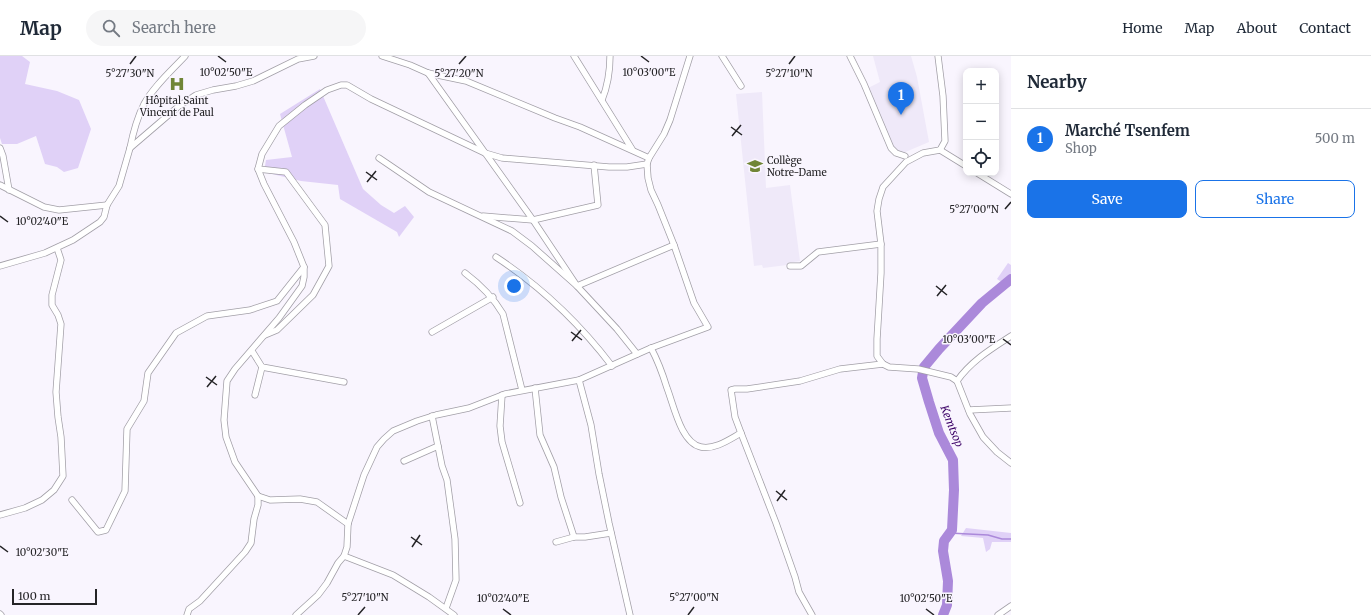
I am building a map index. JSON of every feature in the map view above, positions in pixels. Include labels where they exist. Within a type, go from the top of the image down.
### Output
[{"type":"street","points":[[0,266],[45,254],[73,240],[100,222],[104,217],[107,205],[119,186],[133,132],[145,102],[158,85],[185,56]]},
{"type":"street","points":[[130,148],[179,106],[196,95],[253,81],[298,59],[314,56]]},
{"type":"street","points":[[382,56],[410,65],[428,73],[466,81],[555,118],[580,126],[648,158]]},
{"type":"street","points":[[574,56],[633,150]]},
{"type":"street","points":[[602,100],[610,72],[610,56]]},
{"type":"street","points":[[299,614],[318,595],[344,556],[347,547],[348,524],[364,475],[377,447],[393,432],[403,426],[432,416],[469,408],[502,395],[580,380],[651,348],[708,327],[694,303],[674,245],[651,190],[647,164],[648,158],[664,134],[670,120],[690,56]]},
{"type":"street","points":[[722,56],[741,86]]},
{"type":"street","points":[[850,56],[864,84],[891,148],[896,153],[905,156]]},
{"type":"street","points":[[938,56],[943,96],[945,140],[940,150]]},
{"type":"street","points":[[428,73],[533,220],[577,286]]},
{"type":"street","points":[[187,615],[189,609],[200,602],[245,552],[250,542],[258,505],[258,496],[233,456],[226,436],[224,420],[227,381],[261,337],[279,318],[302,286],[304,277],[304,267],[294,242],[264,184],[258,169],[262,154],[279,126],[327,90],[342,85],[347,85],[378,102],[485,153],[502,158],[609,167],[627,167],[647,164]]},
{"type":"street","points":[[0,148],[3,156],[9,190]]},
{"type":"street","points":[[963,164],[940,150],[923,153],[906,162],[883,187],[877,212],[881,244],[877,356],[883,364],[889,367],[928,372],[951,377],[957,381],[968,410],[983,437],[997,452],[1011,463]]},
{"type":"street","points":[[379,158],[429,192],[512,231],[532,246],[577,286],[638,354]]},
{"type":"street","points":[[478,216],[533,220],[598,205],[594,165]]},
{"type":"street","points":[[258,169],[286,172],[325,225],[329,266],[313,295],[277,330],[261,337]]},
{"type":"street","points":[[983,176],[1011,194]]},
{"type":"street","points":[[0,185],[44,207],[59,210],[107,205]]},
{"type":"street","points":[[790,266],[801,266],[818,252],[881,244]]},
{"type":"street","points":[[577,286],[674,245]]},
{"type":"street","points":[[0,515],[25,508],[42,500],[54,490],[63,476],[61,437],[56,392],[61,324],[52,305],[52,295],[61,260],[57,248]]},
{"type":"street","points":[[496,257],[535,286],[574,324],[612,366]]},
{"type":"street","points":[[72,500],[98,532],[106,530],[124,491],[127,429],[144,401],[148,373],[176,333],[207,316],[250,310],[277,301],[304,267]]},
{"type":"street","points":[[465,273],[485,289],[503,314],[522,390]]},
{"type":"street","points":[[432,332],[492,298]]},
{"type":"street","points":[[957,381],[964,371],[974,362],[1011,336]]},
{"type":"street","points":[[651,348],[681,427],[694,445],[702,448],[717,446],[741,433]]},
{"type":"street","points":[[252,350],[262,367],[255,395]]},
{"type":"street","points":[[812,615],[799,592],[776,523],[735,417],[732,403],[732,390],[747,390],[800,381],[840,369],[883,364]]},
{"type":"street","points":[[262,367],[344,382]]},
{"type":"street","points":[[580,380],[591,425],[611,533],[630,615]]},
{"type":"street","points":[[536,388],[540,436],[554,466],[561,497],[574,537]]},
{"type":"street","points":[[502,395],[500,426],[502,442],[520,503]]},
{"type":"street","points":[[968,410],[1011,408]]},
{"type":"street","points":[[432,416],[442,466],[447,480],[455,539],[456,580],[446,608]]},
{"type":"street","points":[[404,462],[438,446]]},
{"type":"street","points":[[258,496],[270,500],[300,500],[318,502],[348,524]]},
{"type":"street","points":[[556,542],[574,537],[611,533]]},
{"type":"street","points":[[344,556],[393,575],[446,608],[454,615]]},
{"type":"street","points":[[998,615],[1011,606]]},
{"type":"shaded area","points":[[0,56],[22,56],[30,62],[25,84],[57,91],[79,100],[91,129],[78,168],[64,172],[57,167],[45,164],[36,136],[17,144],[2,144],[0,138]]},
{"type":"shaded area","points":[[873,56],[911,56],[917,77],[929,142],[896,156],[868,88],[880,82]]},
{"type":"shaded area","points":[[320,89],[363,189],[381,205],[394,213],[405,206],[414,217],[399,237],[397,232],[340,199],[338,185],[301,181],[264,172],[266,160],[292,157],[280,114]]},
{"type":"shaded area","name":"Collège Notre-Dame","points":[[762,92],[766,188],[790,185],[800,261],[787,263],[787,265],[763,268],[762,265],[754,266],[736,94]]},
{"type":"shaded area","points":[[1008,263],[1011,265],[1011,285],[1009,287],[997,279]]},
{"type":"shaded area","points":[[966,528],[1011,533],[1011,542],[992,542],[990,549],[986,552],[983,538],[961,536]]},
{"type":"waterway","name":"Kemtsop","points":[[943,615],[947,605],[948,581],[943,551],[944,541],[952,530],[954,490],[953,460],[939,433],[929,402],[922,378],[924,367],[982,303],[1011,279]]},
{"type":"waterway","points":[[949,533],[988,535],[1002,539],[1011,539]]},
{"type":"place","name":"Hôpital Saint Vincent de Paul","points":[[177,84]]},
{"type":"place","name":"Marché Tsenfem","points":[[901,115]]},
{"type":"place","name":"Collège Notre-Dame","points":[[755,166]]}]
